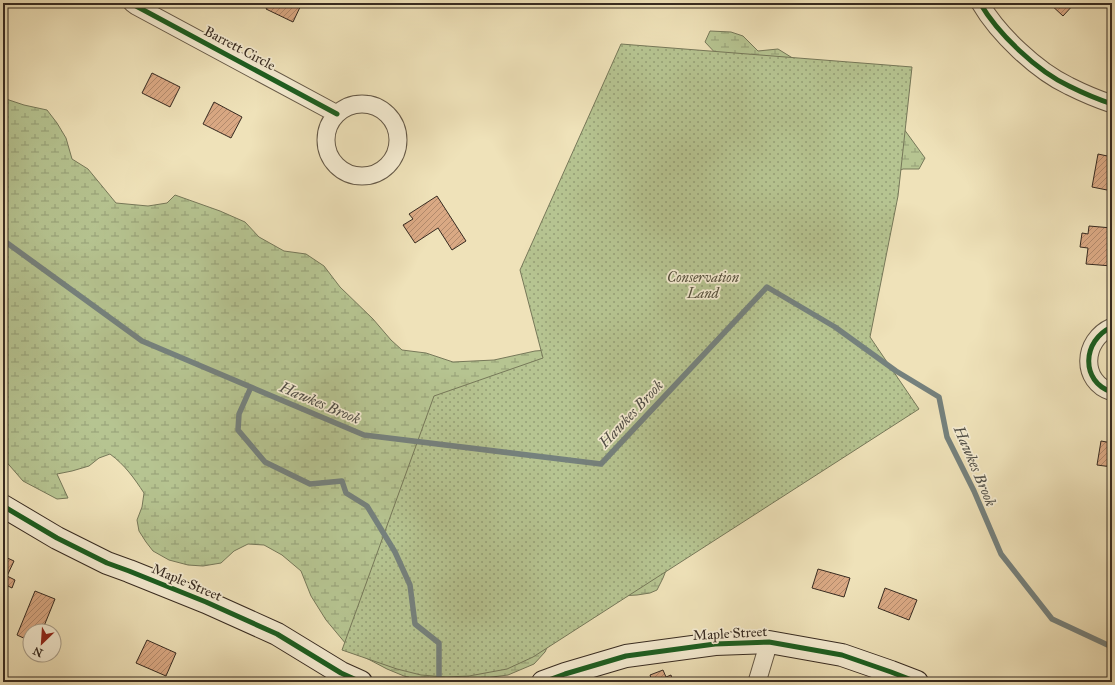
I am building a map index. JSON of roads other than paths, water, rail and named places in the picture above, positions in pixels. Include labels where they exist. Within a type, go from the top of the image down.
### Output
[{"type":"street","name":"Barrett Circle","points":[[132,3],[168,24],[337,114]]},
{"type":"street","points":[[980,3],[1000,30],[1018,49],[1043,70],[1068,86],[1112,104]]},
{"type":"street","points":[[360,104],[372,106],[383,111],[391,120],[397,131],[398,142],[395,154],[389,165],[379,172],[368,176],[357,176],[346,173],[336,166],[329,156],[326,145],[326,134],[330,122],[337,114],[348,107],[360,104]]},
{"type":"street","points":[[1112,327],[1104,331],[1093,342],[1090,348],[1089,364],[1090,371],[1098,383],[1103,388],[1112,392]]},
{"type":"street","name":"Maple Street","points":[[3,506],[56,538],[108,563],[206,602],[276,634],[341,673],[361,682]]},
{"type":"street","points":[[757,682],[769,642]]},
{"type":"street","name":"Maple Street","points":[[543,682],[626,656],[715,644],[769,642],[842,655],[918,682]]},
{"type":"waterway","name":"Hawkes Brook","points":[[3,240],[142,341],[364,435],[601,464],[767,287],[835,327],[896,371],[939,397],[947,437],[974,491],[1001,554],[1052,619],[1112,647]]},
{"type":"waterway","points":[[251,387],[239,414],[238,430],[265,462],[310,484],[342,481],[346,493],[367,506],[395,552],[410,585],[415,624],[439,643],[439,676]]},
{"type":"park label","name":"Conservation Land","points":[[703,286]]}]
